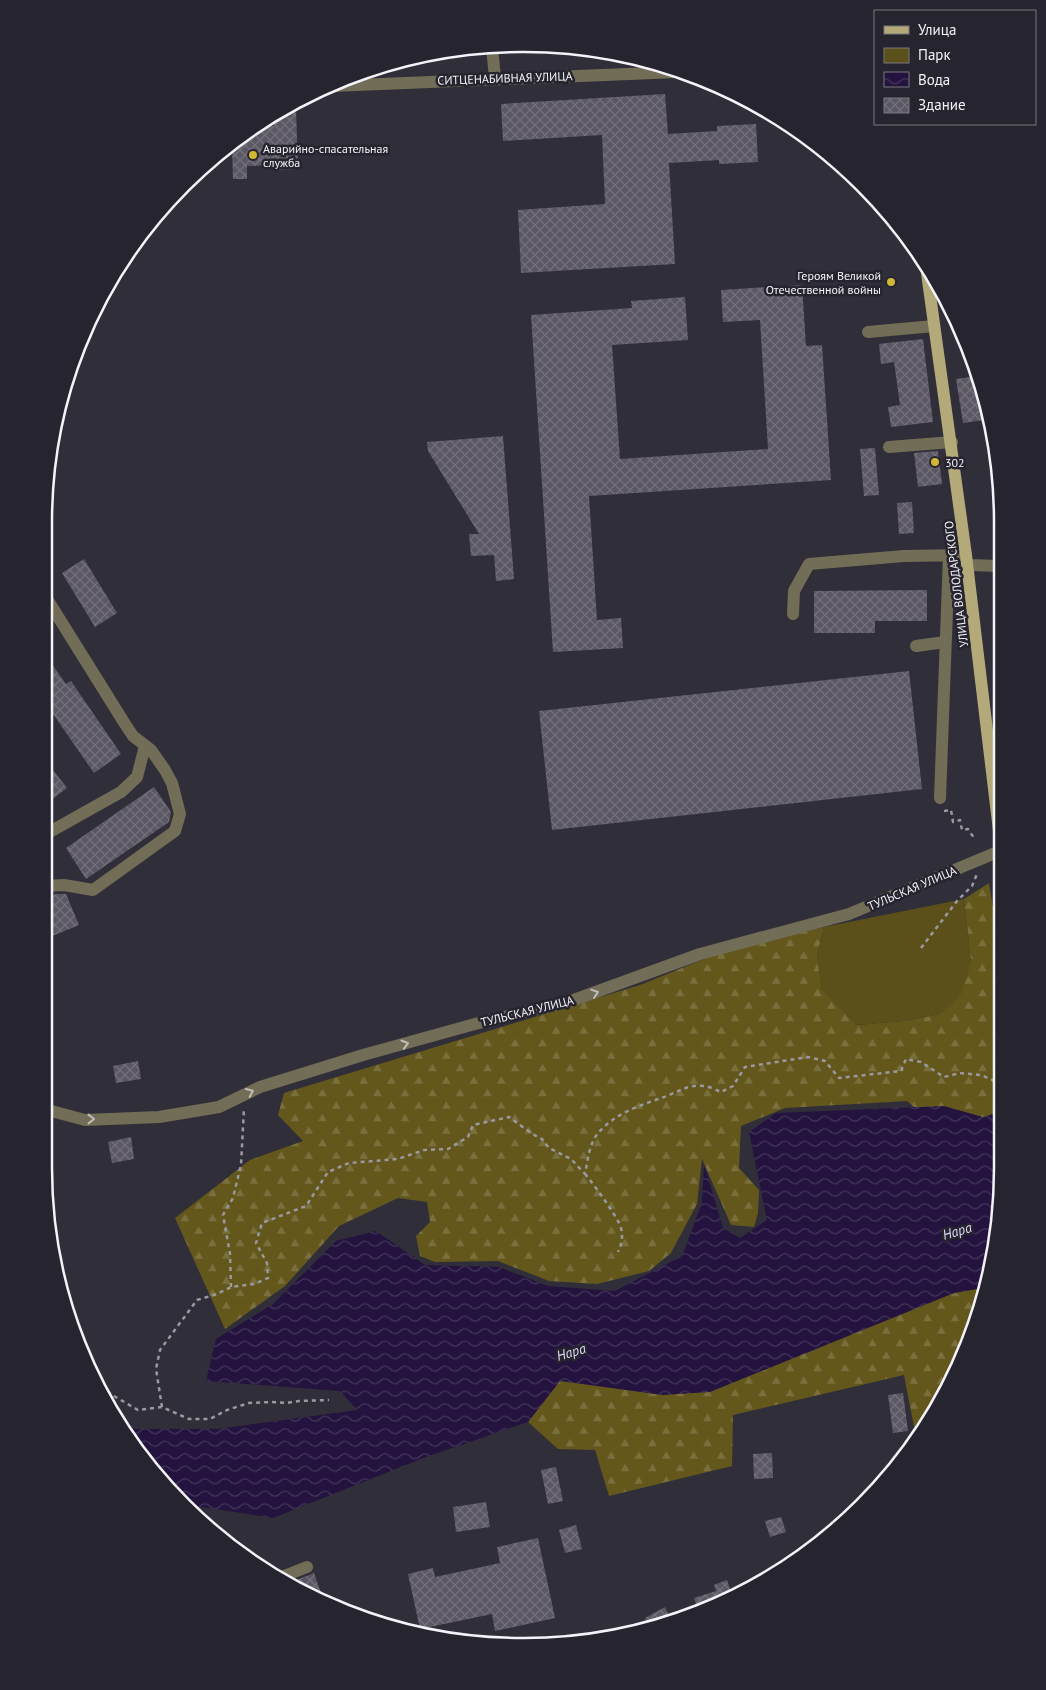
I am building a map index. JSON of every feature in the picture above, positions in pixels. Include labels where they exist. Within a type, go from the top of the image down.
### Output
[{"type":"main road","name":"УЛИЦА ВОЛОДАРСКОГО","points":[[929,286],[952,442],[994,788]]},
{"type":"street","points":[[493,54],[495,78]]},
{"type":"street","name":"СИТЦЕНАБИВНАЯ УЛИЦА","points":[[351,85],[658,73]]},
{"type":"street","points":[[868,332],[934,326]]},
{"type":"street","points":[[889,447],[952,442]]},
{"type":"street","points":[[940,798],[949,555]]},
{"type":"street","points":[[793,614],[794,591],[809,564],[904,556],[949,555],[994,565]]},
{"type":"street","points":[[52,606],[133,736],[150,750],[172,783],[180,814],[176,832],[93,890],[64,884],[52,885]]},
{"type":"street","points":[[916,646],[945,642]]},
{"type":"street","points":[[52,831],[121,792],[137,777],[145,746]]},
{"type":"street","name":"ТУЛЬСКАЯ УЛИЦА","points":[[52,1111],[85,1120],[159,1117],[219,1107],[260,1087],[363,1055],[475,1024],[571,1001],[700,954],[849,914],[994,854]]},
{"type":"street","points":[[288,1574],[307,1567]]},
{"type":"path","points":[[940,798],[944,811],[951,810],[953,822],[960,820],[962,830],[968,829],[974,838]]},
{"type":"path","points":[[921,948],[957,901],[972,886],[980,867]]},
{"type":"path","points":[[585,1174],[589,1150],[599,1132],[618,1118],[643,1103],[683,1088],[704,1086],[722,1092],[733,1086],[746,1067],[808,1057],[825,1061],[839,1078],[902,1071],[906,1059],[920,1062],[944,1077],[960,1073],[982,1075],[994,1081]]},
{"type":"path","points":[[231,1287],[230,1254],[223,1215],[233,1198],[241,1165],[243,1112],[248,1093]]},
{"type":"path","points":[[162,1407],[156,1369],[160,1350],[197,1300],[218,1294],[231,1287],[254,1284],[268,1278],[268,1263],[256,1243],[262,1223],[306,1206],[328,1172],[349,1163],[398,1160],[424,1150],[448,1149],[468,1137],[474,1125],[509,1117],[531,1131],[537,1138],[542,1139],[549,1148],[571,1159],[595,1186],[621,1227],[622,1243],[618,1252]]},
{"type":"path","points":[[112,1395],[138,1410],[162,1407],[189,1419],[210,1419],[227,1410],[249,1403],[329,1400]]},
{"type":"green space","points":[[989,883],[994,914],[994,1151],[939,1128],[907,1101],[785,1108],[741,1126],[739,1168],[759,1190],[758,1213],[754,1227],[731,1225],[702,1159],[697,1204],[671,1253],[649,1271],[597,1284],[549,1281],[498,1261],[435,1262],[420,1256],[416,1236],[430,1222],[427,1202],[398,1198],[339,1226],[285,1286],[225,1329],[175,1218],[250,1160],[303,1141],[278,1115],[284,1093],[640,985],[719,953],[824,927],[817,956],[856,1025],[904,1021],[940,1014],[971,963],[964,899]]},
{"type":"green space","points":[[964,899],[971,963],[960,996],[940,1014],[904,1021],[856,1025],[821,989],[817,956],[824,927]]},
{"type":"green space","points":[[977,1289],[958,1347],[945,1375],[914,1428],[904,1375],[733,1415],[732,1466],[609,1496],[595,1450],[558,1449],[528,1422],[560,1380],[663,1395],[954,1293]]},
{"type":"water","name":"Нара","points":[[944,1106],[983,1117],[994,1114],[992,1198],[984,1259],[977,1289],[954,1293],[710,1392],[663,1395],[560,1381],[528,1422],[426,1457],[273,1518],[197,1506],[169,1477],[132,1428],[218,1429],[357,1410],[340,1391],[206,1381],[216,1339],[273,1304],[336,1241],[376,1231],[425,1265],[499,1267],[548,1286],[615,1291],[682,1256],[702,1203],[704,1164],[723,1228],[740,1238],[767,1220],[749,1132],[776,1113]]},
{"type":"building","points":[[665,94],[668,134],[717,131],[717,126],[756,124],[758,162],[719,164],[719,160],[669,163],[675,264],[521,273],[518,210],[605,204],[602,135],[503,141],[501,104]]},
{"type":"building","points":[[296,112],[298,169],[275,170],[275,165],[247,166],[247,179],[233,179],[232,154],[262,132]]},
{"type":"building","points":[[802,285],[806,346],[822,345],[831,480],[589,496],[597,620],[621,618],[623,648],[553,652],[531,315],[632,308],[631,301],[685,297],[688,340],[612,345],[620,459],[768,449],[760,320],[723,322],[721,290]]},
{"type":"building","points":[[923,339],[933,422],[891,427],[888,407],[900,405],[894,362],[881,364],[879,344]]},
{"type":"building","points":[[970,377],[982,420],[963,423],[956,379]]},
{"type":"building","points":[[503,436],[514,579],[496,581],[494,555],[471,556],[469,534],[479,534],[428,451],[427,442]]},
{"type":"building","points":[[875,448],[879,495],[864,496],[860,449]]},
{"type":"building","points":[[938,451],[942,484],[918,487],[914,453]]},
{"type":"building","points":[[912,502],[914,533],[899,534],[897,503]]},
{"type":"building","points":[[84,559],[117,613],[95,627],[62,573]]},
{"type":"building","points":[[927,590],[927,621],[875,621],[875,633],[814,633],[814,591]]},
{"type":"building","points":[[52,664],[66,684],[71,681],[121,754],[94,773],[52,713]]},
{"type":"building","points":[[909,671],[922,789],[552,830],[539,711]]},
{"type":"building","points":[[52,769],[67,788],[52,799]]},
{"type":"building","points":[[154,787],[171,812],[169,822],[86,879],[66,848]]},
{"type":"building","points":[[66,894],[79,925],[52,936],[52,895]]},
{"type":"building","points":[[138,1061],[141,1079],[116,1083],[113,1066]]},
{"type":"building","points":[[131,1137],[134,1159],[112,1163],[108,1142]]},
{"type":"building","points":[[903,1393],[908,1431],[893,1433],[888,1395]]},
{"type":"building","points":[[772,1453],[773,1478],[754,1479],[753,1454]]},
{"type":"building","points":[[556,1467],[563,1501],[548,1504],[541,1470]]},
{"type":"building","points":[[486,1502],[490,1527],[456,1532],[453,1507]]},
{"type":"building","points":[[781,1517],[786,1532],[770,1537],[765,1521]]},
{"type":"building","points":[[576,1525],[582,1549],[565,1553],[559,1530]]},
{"type":"building","points":[[538,1538],[555,1618],[495,1631],[492,1614],[428,1627],[419,1625],[408,1574],[433,1568],[435,1577],[500,1563],[497,1547]]},
{"type":"building","points":[[314,1573],[320,1592],[315,1589],[298,1579]]},
{"type":"building","points":[[727,1580],[730,1589],[696,1605],[694,1598],[716,1591],[714,1585]]},
{"type":"building","points":[[665,1607],[669,1615],[646,1621],[645,1618]]},
{"type":"place","name":"Аварийно-спасательная служба","points":[[253,155]]},
{"type":"place","name":"Героям Великой Отечественной войны","points":[[891,282]]},
{"type":"place","name":"302","points":[[935,462]]}]
